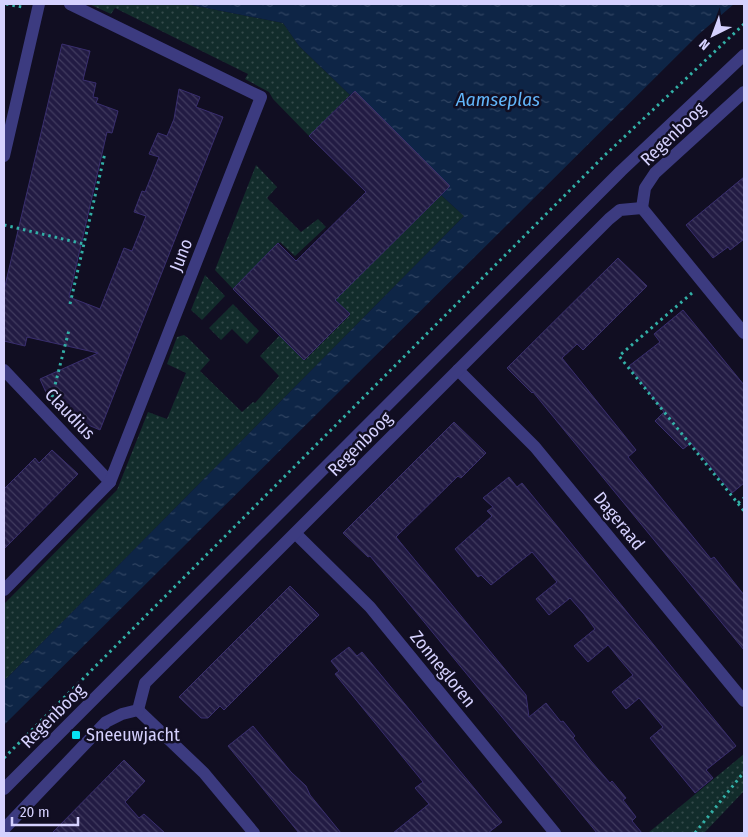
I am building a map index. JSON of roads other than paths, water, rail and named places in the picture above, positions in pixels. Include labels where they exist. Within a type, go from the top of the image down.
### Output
[{"type":"street","points":[[4,156],[39,4]]},
{"type":"street","name":"Juno","points":[[4,590],[110,482],[261,97],[70,4]]},
{"type":"street","name":"Regenboog","points":[[4,789],[614,178],[744,55]]},
{"type":"street","name":"Regenboog","points":[[138,710],[145,683],[610,219],[620,210],[642,208],[645,188],[656,173],[744,92]]},
{"type":"street","points":[[642,208],[744,333]]},
{"type":"street","name":"Claudius","points":[[4,370],[110,482]]},
{"type":"street","name":"Dageraad","points":[[458,370],[535,447],[744,701]]},
{"type":"street","name":"Zonnegloren","points":[[296,534],[370,607],[555,833]]},
{"type":"street","points":[[4,829],[106,722],[122,714],[138,710],[204,773],[254,833]]},
{"type":"water","name":"Aamseplas","points":[[186,4],[734,4],[699,34],[4,725],[4,681],[464,216],[441,195],[450,186],[355,91],[350,95],[299,46],[283,23]]},
{"type":"place","name":"Sneeuwjacht","points":[[76,735]]}]
